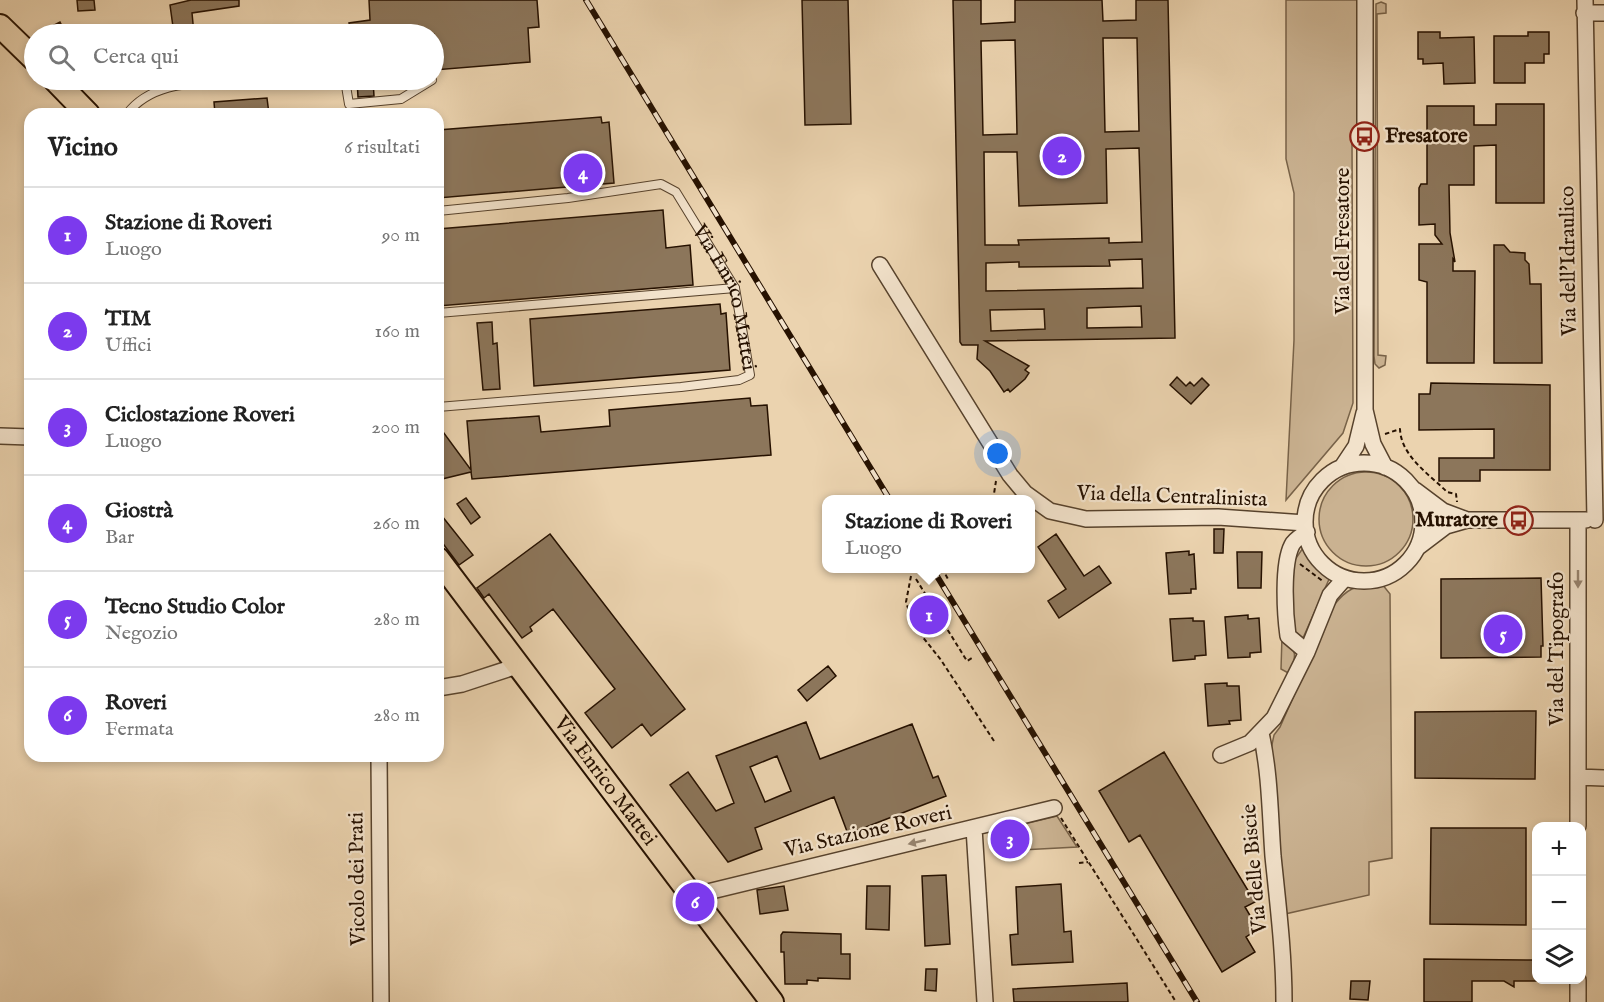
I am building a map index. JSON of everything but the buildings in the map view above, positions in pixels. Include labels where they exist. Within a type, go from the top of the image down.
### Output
[{"type":"main road","points":[[0,26],[24,49]]},
{"type":"main road","points":[[65,90],[82,108]]},
{"type":"main road","name":"Via Enrico Mattei","points":[[444,567],[772,1002]]},
{"type":"street","name":"Via del Fresatore","points":[[1365,0],[1365,410],[1372,444],[1385,467]]},
{"type":"street","points":[[1585,7],[1604,13]]},
{"type":"street","name":"Via dell'Idraulico","points":[[1585,7],[1600,520]]},
{"type":"street","name":"Via della Centralinista","points":[[880,265],[1010,475],[1028,495]]},
{"type":"street","name":"Via del Fresatore","points":[[1342,467],[1356,446],[1365,410]]},
{"type":"street","points":[[0,436],[24,437]]},
{"type":"street","points":[[1467,520],[1443,511],[1400,475],[1385,467],[1356,464],[1342,467],[1330,474],[1315,490],[1307,509],[1306,528],[1313,551],[1321,562],[1345,578],[1359,581],[1387,577],[1399,570],[1417,548],[1446,526],[1467,520],[1600,520]]},
{"type":"street","points":[[1413,488],[1423,518],[1422,533],[1417,548]]},
{"type":"street","name":"Via della Centralinista","points":[[1035,500],[1050,510],[1086,519],[1218,517],[1306,528]]},
{"type":"street","name":"Via del Tipografo","points":[[1578,520],[1578,822]]},
{"type":"street","points":[[1306,528],[1293,543],[1287,559],[1286,622],[1288,636],[1307,652]]},
{"type":"street","points":[[1221,755],[1250,743],[1274,718],[1307,652],[1330,595],[1345,578]]},
{"type":"street","points":[[444,687],[462,684],[520,665]]},
{"type":"street","name":"Via delle Biscie","points":[[1261,733],[1270,785],[1273,854],[1283,946],[1284,1002]]},
{"type":"street","name":"Vicolo dei Prati","points":[[379,762],[381,1002]]},
{"type":"street","points":[[1578,777],[1604,778]]},
{"type":"street","name":"Via Stazione Roveri","points":[[691,896],[1054,808]]},
{"type":"street","points":[[974,828],[985,1002]]},
{"type":"street","points":[[1578,984],[1578,1002]]},
{"type":"lane","points":[[131,108],[134,104],[162,90]]},
{"type":"lane","points":[[347,90],[350,104],[401,99],[415,90]]},
{"type":"lane","name":"Via Enrico Mattei","points":[[444,210],[568,198],[661,184],[676,192],[735,288],[750,375],[738,380],[681,387],[444,406]]},
{"type":"lane","points":[[444,312],[735,288]]},
{"type":"path","points":[[1379,435],[1400,429],[1400,439],[1408,453],[1447,492],[1456,494],[1457,503]]},
{"type":"path","points":[[1295,561],[1325,583]]},
{"type":"path","points":[[945,573],[949,580]]},
{"type":"path","points":[[911,576],[906,602],[914,626],[941,660],[994,741]]},
{"type":"path","points":[[916,579],[967,661],[972,658]]},
{"type":"path","points":[[1054,808],[1176,1002]]},
{"type":"path","points":[[1079,862],[1088,862]]},
{"type":"shaded area","points":[[1286,0],[1357,0],[1357,143],[1352,143],[1353,403],[1343,433],[1286,500],[1294,340],[1294,193],[1286,159]]},
{"type":"shaded area","points":[[1381,2],[1386,4],[1386,13],[1377,14],[1378,355],[1386,356],[1385,365],[1379,368],[1375,364],[1374,356],[1376,4]]},
{"type":"shaded area","points":[[1366,472],[1384,476],[1399,486],[1409,501],[1413,519],[1409,537],[1399,552],[1384,562],[1366,566],[1348,562],[1333,552],[1323,537],[1319,519],[1323,501],[1333,486],[1348,476]]},
{"type":"shaded area","points":[[1303,548],[1330,577],[1303,638],[1291,633],[1294,561]]},
{"type":"shaded area","points":[[1382,584],[1390,594],[1392,858],[1369,862],[1369,895],[1285,914],[1271,749],[1274,735],[1280,727],[1334,605],[1350,590],[1360,586]]},
{"type":"shaded area","points":[[1282,636],[1291,645],[1294,653],[1290,674],[1281,669]]},
{"type":"shaded area","points":[[1057,816],[1077,847],[1004,851],[1003,847],[1019,843],[1016,831],[1000,835],[999,830]]},
{"type":"railway","points":[[586,0],[887,495]]},
{"type":"railway","points":[[935,573],[1197,1002]]},
{"type":"place","name":"Fresatore","points":[[1364,136]]},
{"type":"place","name":"TIM","points":[[1062,156]]},
{"type":"place","name":"Giostrà","points":[[583,173]]},
{"type":"place","name":"Muratore","points":[[1519,520]]},
{"type":"place","name":"Stazione di Roveri","points":[[929,615]]},
{"type":"place","name":"Tecno Studio Color","points":[[1503,634]]},
{"type":"place","name":"Ciclostazione Roveri","points":[[1010,839]]},
{"type":"place","name":"Roveri","points":[[695,902]]}]
